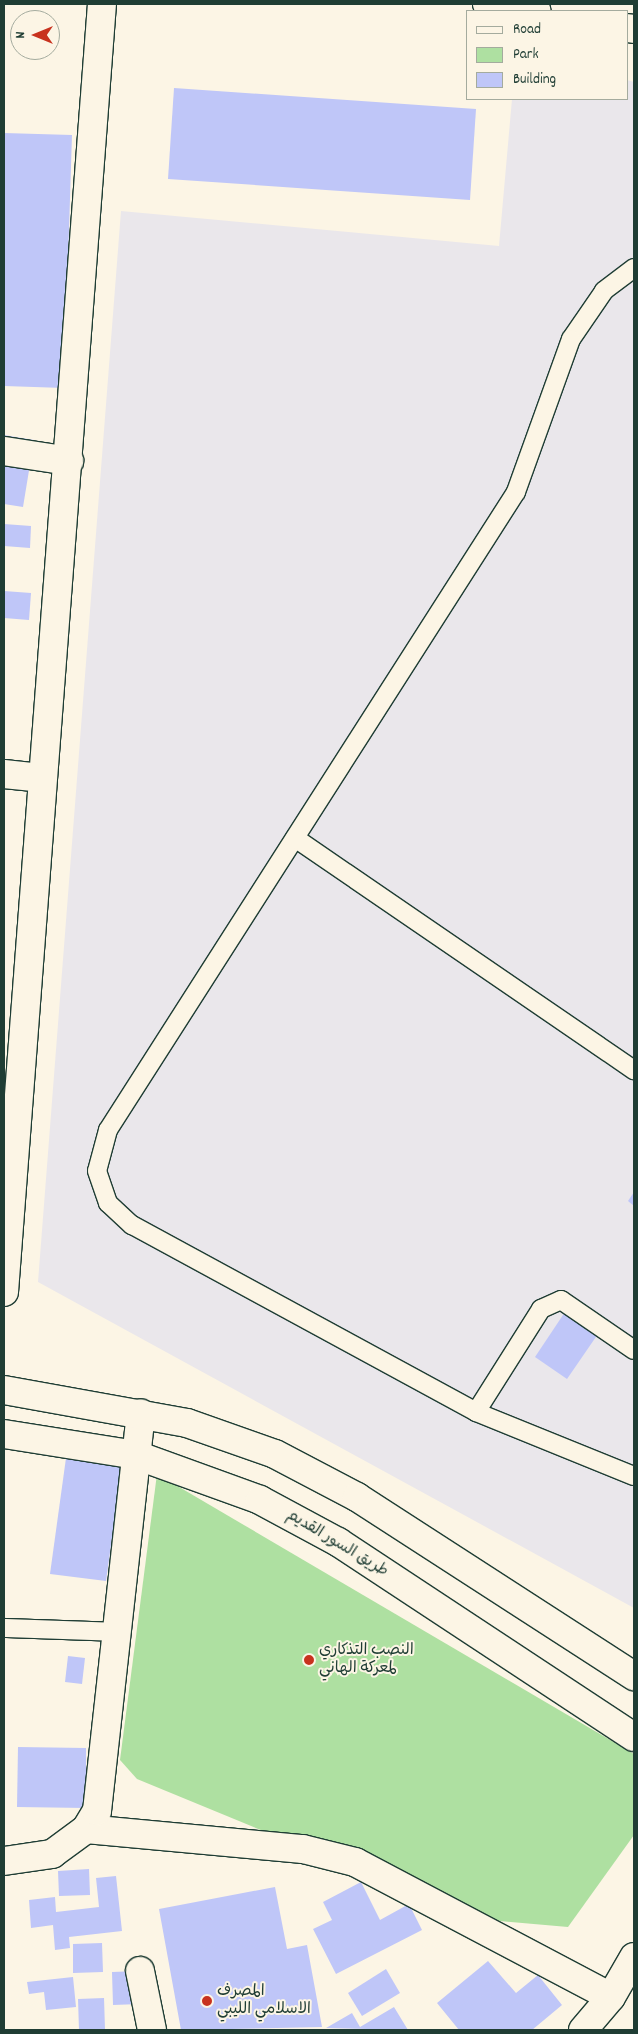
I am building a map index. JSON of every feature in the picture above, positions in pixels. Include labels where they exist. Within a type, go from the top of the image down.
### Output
[{"type":"street","points":[[4,1292],[41,778],[69,460],[102,4]]},
{"type":"street","points":[[488,4],[528,10]]},
{"type":"street","points":[[4,452],[69,460]]},
{"type":"street","points":[[4,774],[41,778]]},
{"type":"street","points":[[4,1390],[141,1413],[231,1437],[317,1474],[634,1676]]},
{"type":"street","points":[[4,1861],[52,1854],[86,1829],[102,1790],[141,1413]]},
{"type":"street","name":"طريق السور القديم","points":[[4,1434],[136,1454],[220,1482],[299,1520],[634,1737]]},
{"type":"street","points":[[86,1829],[303,1849],[355,1862],[611,1997]]},
{"type":"street","points":[[583,2030],[611,1997],[634,1956]]},
{"type":"street","points":[[140,1971],[152,2030]]},
{"type":"lane","points":[[634,268],[604,292],[571,340],[516,492],[108,1130],[97,1171],[108,1202],[132,1225],[476,1412],[634,1476]]},
{"type":"lane","points":[[295,838],[634,1070]]},
{"type":"lane","points":[[476,1412],[541,1308],[561,1300],[634,1350]]},
{"type":"lane","points":[[4,1628],[118,1632]]},
{"type":"shaded area","points":[[628,80],[634,82],[634,1608],[38,1282],[121,211],[499,246],[512,100],[628,100]]},
{"type":"green space","points":[[157,1474],[634,1754],[634,1835],[568,1927],[500,1921],[431,1900],[137,1779],[120,1760]]},
{"type":"building","points":[[174,88],[476,109],[470,200],[168,179]]},
{"type":"building","points":[[4,133],[72,135],[64,388],[4,386]]},
{"type":"building","points":[[4,435],[34,440],[23,507],[4,504]]},
{"type":"building","points":[[4,524],[31,526],[30,548],[4,546]]},
{"type":"building","points":[[4,591],[31,593],[29,620],[4,618]]},
{"type":"building","points":[[634,1192],[634,1206],[628,1201]]},
{"type":"building","points":[[567,1309],[600,1331],[567,1379],[535,1357]]},
{"type":"building","points":[[66,1458],[122,1466],[106,1581],[50,1574]]},
{"type":"building","points":[[68,1656],[85,1658],[82,1684],[65,1682]]},
{"type":"building","points":[[18,1747],[86,1748],[86,1808],[17,1807]]},
{"type":"building","points":[[89,1869],[90,1895],[59,1896],[58,1871]]},
{"type":"building","points":[[116,1876],[122,1931],[69,1937],[70,1948],[55,1950],[53,1925],[31,1928],[29,1900],[55,1897],[56,1912],[99,1907],[96,1878]]},
{"type":"building","points":[[361,1882],[380,1920],[409,1904],[422,1930],[336,1974],[313,1929],[332,1920],[323,1902]]},
{"type":"building","points":[[275,1887],[287,1949],[307,1945],[322,2027],[181,2030],[159,1909]]},
{"type":"building","points":[[102,1943],[103,1972],[73,1973],[73,1944]]},
{"type":"building","points":[[488,1961],[516,1993],[538,1975],[562,2005],[532,2030],[459,2030],[437,2003]]},
{"type":"building","points":[[386,1969],[400,1993],[362,2016],[348,1993]]},
{"type":"building","points":[[138,1971],[140,2004],[113,2005],[112,1972]]},
{"type":"building","points":[[73,1977],[76,2007],[46,2010],[44,1992],[29,1994],[27,1982]]},
{"type":"building","points":[[104,1998],[105,2030],[79,2030],[78,1999]]},
{"type":"building","points":[[394,2007],[408,2030],[326,2028],[352,2013],[360,2027]]},
{"type":"place","name":"النصب التذكاري لمعركة الهاني","points":[[309,1660]]},
{"type":"place","name":"المصرف الاسلامي الليبي","points":[[207,2001]]}]
